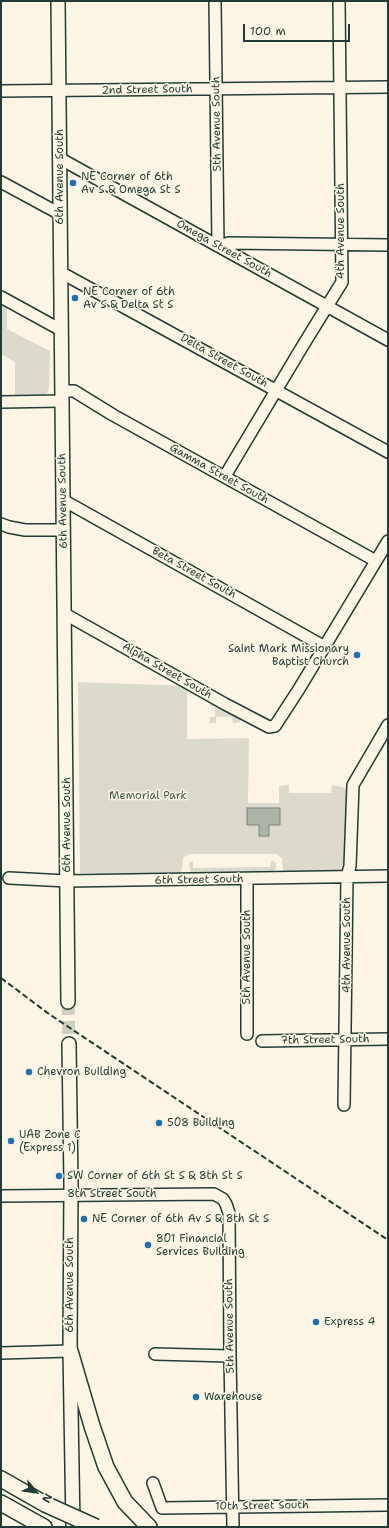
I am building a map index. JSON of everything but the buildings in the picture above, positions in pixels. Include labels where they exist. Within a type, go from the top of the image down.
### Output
[{"type":"highway","points":[[70,1351],[92,1426],[106,1467],[125,1502],[142,1522],[149,1527]]},
{"type":"highway","points":[[1,1479],[16,1489],[45,1504],[96,1527]]},
{"type":"highway","points":[[1,1503],[44,1527]]},
{"type":"highway","points":[[1,1511],[44,1527]]},
{"type":"main road","name":"6th Avenue South","points":[[58,1],[68,1002]]},
{"type":"main road","name":"6th Avenue South","points":[[69,1044],[71,1195],[70,1351],[74,1527]]},
{"type":"street","name":"5th Avenue South","points":[[215,1],[218,246]]},
{"type":"street","name":"4th Avenue South","points":[[225,476],[326,306],[342,282],[339,1]]},
{"type":"street","name":"2nd Street South","points":[[1,91],[388,87]]},
{"type":"street","name":"Omega Street South","points":[[59,158],[388,340]]},
{"type":"street","points":[[1,182],[60,214]]},
{"type":"street","points":[[218,246],[229,243],[388,245]]},
{"type":"street","name":"Delta Street South","points":[[60,272],[388,452]]},
{"type":"street","points":[[1,297],[61,330]]},
{"type":"street","name":"Gamma Street South","points":[[1,402],[62,396],[74,391],[114,415],[376,561]]},
{"type":"street","name":"Beta Street South","points":[[63,500],[325,646]]},
{"type":"street","points":[[1,524],[25,530],[63,530]]},
{"type":"street","points":[[325,646],[388,541]]},
{"type":"street","name":"Alpha Street South","points":[[65,614],[225,704],[269,727],[275,726],[325,646]]},
{"type":"street","name":"4th Avenue South","points":[[344,1106],[347,877],[350,866],[353,785],[388,724]]},
{"type":"street","name":"6th Street South","points":[[9,878],[67,882],[388,876]]},
{"type":"street","name":"5th Avenue South","points":[[247,879],[247,1034]]},
{"type":"street","name":"7th Street South","points":[[262,1041],[388,1039]]},
{"type":"street","name":"8th Street South","points":[[1,1196],[214,1194],[223,1198]]},
{"type":"street","name":"5th Avenue South","points":[[223,1198],[229,1213],[233,1527]]},
{"type":"street","points":[[1,1353],[70,1351]]},
{"type":"street","points":[[155,1354],[230,1356]]},
{"type":"street","name":"10th Street South","points":[[153,1482],[162,1508],[388,1505]]},
{"type":"green space","points":[[1,304],[7,308],[7,329],[50,351],[49,387],[46,394],[15,395],[15,362],[1,354]]},
{"type":"green space","name":"Memorial Park","points":[[78,682],[187,686],[187,739],[249,738],[248,803],[279,803],[279,786],[289,785],[289,793],[331,793],[332,785],[343,787],[348,792],[345,866],[343,869],[339,871],[285,872],[283,869],[282,858],[276,854],[189,854],[183,858],[182,870],[179,873],[80,873]]},
{"type":"green space","points":[[210,702],[240,718],[240,722],[233,723],[232,717],[216,717],[216,723],[210,723],[210,717],[215,717],[215,706],[210,706]]},
{"type":"green space","points":[[273,860],[276,863],[276,868],[272,873],[193,873],[190,871],[189,863],[191,861],[193,862],[193,868],[270,867]]},
{"type":"shaded area","points":[[247,808],[280,808],[280,825],[269,825],[269,836],[259,836],[259,825],[247,825]]},
{"type":"tunnel","points":[[68,1002],[69,1044]]},
{"type":"railway","points":[[1,978],[49,1014],[388,1240]]},
{"type":"place","name":"NE Corner of 6th Av S & Omega St S","points":[[73,183]]},
{"type":"place","name":"NE Corner of 6th Av S & Delta St S","points":[[75,298]]},
{"type":"place","name":"Saint Mark Missionary Baptist Church","points":[[357,655]]},
{"type":"place","name":"Chevron Building","points":[[29,1072]]},
{"type":"place","name":"508 Building","points":[[159,1123]]},
{"type":"place","name":"UAB Zone C (Express 1)","points":[[11,1141]]},
{"type":"place","name":"SW Corner of 6th St S & 8th St S","points":[[59,1176]]},
{"type":"place","name":"NE Corner of 6th Av S & 8th St S","points":[[84,1219]]},
{"type":"place","name":"801 Financial Services Building","points":[[148,1245]]},
{"type":"place","name":"Express 4","points":[[316,1322]]},
{"type":"place","name":"Warehouse","points":[[196,1397]]}]
